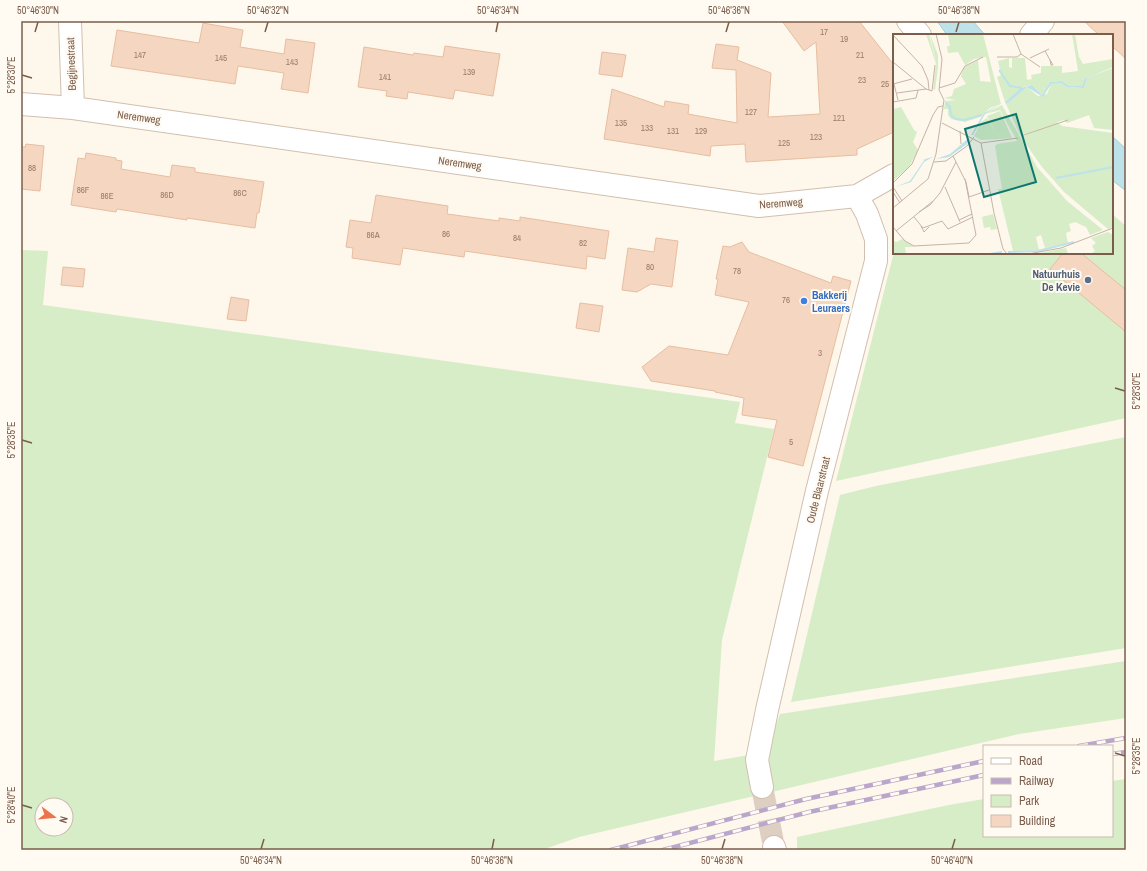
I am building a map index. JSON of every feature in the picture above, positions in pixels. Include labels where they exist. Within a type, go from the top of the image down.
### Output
[{"type":"street","name":"Begijnestraat","points":[[70,21],[73,108]]},
{"type":"street","points":[[908,21],[919,34]]},
{"type":"street","points":[[1032,34],[1043,21]]},
{"type":"street","name":"Neremweg","points":[[21,104],[73,108],[759,206],[857,196],[893,176]]},
{"type":"street","name":"Oude Blaarstraat","points":[[762,788],[757,760],[767,710],[817,490],[876,261],[876,239],[867,214],[857,196]]},
{"type":"green space","points":[[1113,215],[1126,226],[1126,418],[836,481],[893,254],[1113,254]]},
{"type":"green space","points":[[21,250],[48,251],[43,305],[740,402],[735,423],[774,429],[722,640],[714,761],[749,755],[764,758],[780,714],[1126,661],[1126,718],[1019,734],[579,837],[542,850],[21,850]]},
{"type":"green space","points":[[1126,437],[1126,648],[791,702],[840,495],[876,486]]},
{"type":"green space","points":[[1126,779],[1126,850],[797,850],[797,837],[983,799],[983,837],[1113,837],[1113,781]]},
{"type":"water","points":[[937,21],[973,21],[984,34],[946,34]]},
{"type":"water","points":[[1113,137],[1126,149],[1126,191],[1113,181]]},
{"type":"building","points":[[782,21],[859,21],[893,64],[893,132],[857,149],[857,155],[746,162],[745,144],[711,146],[710,156],[604,139],[612,89],[664,107],[665,101],[689,105],[688,114],[737,123],[736,70],[712,68],[716,44],[739,47],[737,60],[771,73],[768,117],[820,114],[816,42],[804,51]]},
{"type":"building","points":[[1084,21],[1126,21],[1126,59],[1113,47],[1113,34],[1098,34]]},
{"type":"building","points":[[203,23],[243,30],[240,47],[284,54],[286,39],[315,43],[308,93],[281,89],[284,73],[238,66],[235,84],[111,66],[117,30],[199,43]]},
{"type":"building","points":[[445,46],[500,54],[493,96],[455,90],[453,99],[408,92],[407,99],[386,96],[387,91],[358,87],[364,47],[413,55],[414,53],[443,57]]},
{"type":"building","points":[[602,52],[626,55],[622,77],[599,74]]},
{"type":"building","points":[[26,144],[44,146],[40,191],[21,189],[21,147],[25,147]]},
{"type":"building","points":[[86,153],[116,158],[116,160],[122,161],[121,169],[170,177],[172,165],[195,168],[195,172],[264,182],[255,228],[187,218],[187,220],[117,209],[116,212],[71,205],[78,158],[85,159]]},
{"type":"building","points":[[376,195],[448,206],[447,214],[499,221],[499,218],[520,221],[520,217],[609,231],[605,259],[587,256],[586,269],[465,251],[464,257],[403,248],[400,265],[352,258],[353,248],[346,247],[350,220],[371,223]]},
{"type":"building","points":[[656,238],[678,241],[672,287],[651,284],[637,292],[622,290],[628,248],[654,252]]},
{"type":"building","points":[[742,242],[749,252],[831,283],[833,276],[851,281],[803,466],[768,457],[777,420],[742,415],[744,398],[715,391],[651,381],[642,367],[669,346],[728,355],[749,302],[715,295],[718,279],[716,279],[723,246],[730,247]]},
{"type":"building","name":"Natuurhuis De Kevie","points":[[1062,254],[1082,254],[1126,290],[1126,332],[1050,269]]},
{"type":"building","points":[[63,267],[85,269],[83,287],[61,285]]},
{"type":"building","points":[[231,297],[249,300],[246,321],[227,319]]},
{"type":"building","points":[[580,303],[603,306],[599,332],[576,328]]},
{"type":"tunnel","points":[[762,787],[774,847]]},
{"type":"railway","points":[[1085,745],[1126,738]]},
{"type":"railway","points":[[1113,754],[1126,752]]},
{"type":"railway","points":[[611,850],[806,799],[983,761]]},
{"type":"railway","points":[[663,850],[809,812],[983,775]]},
{"type":"place","name":"Natuurhuis De Kevie","points":[[1088,280]]},
{"type":"place","name":"Bakkerij Leuraers","points":[[804,301]]}]
